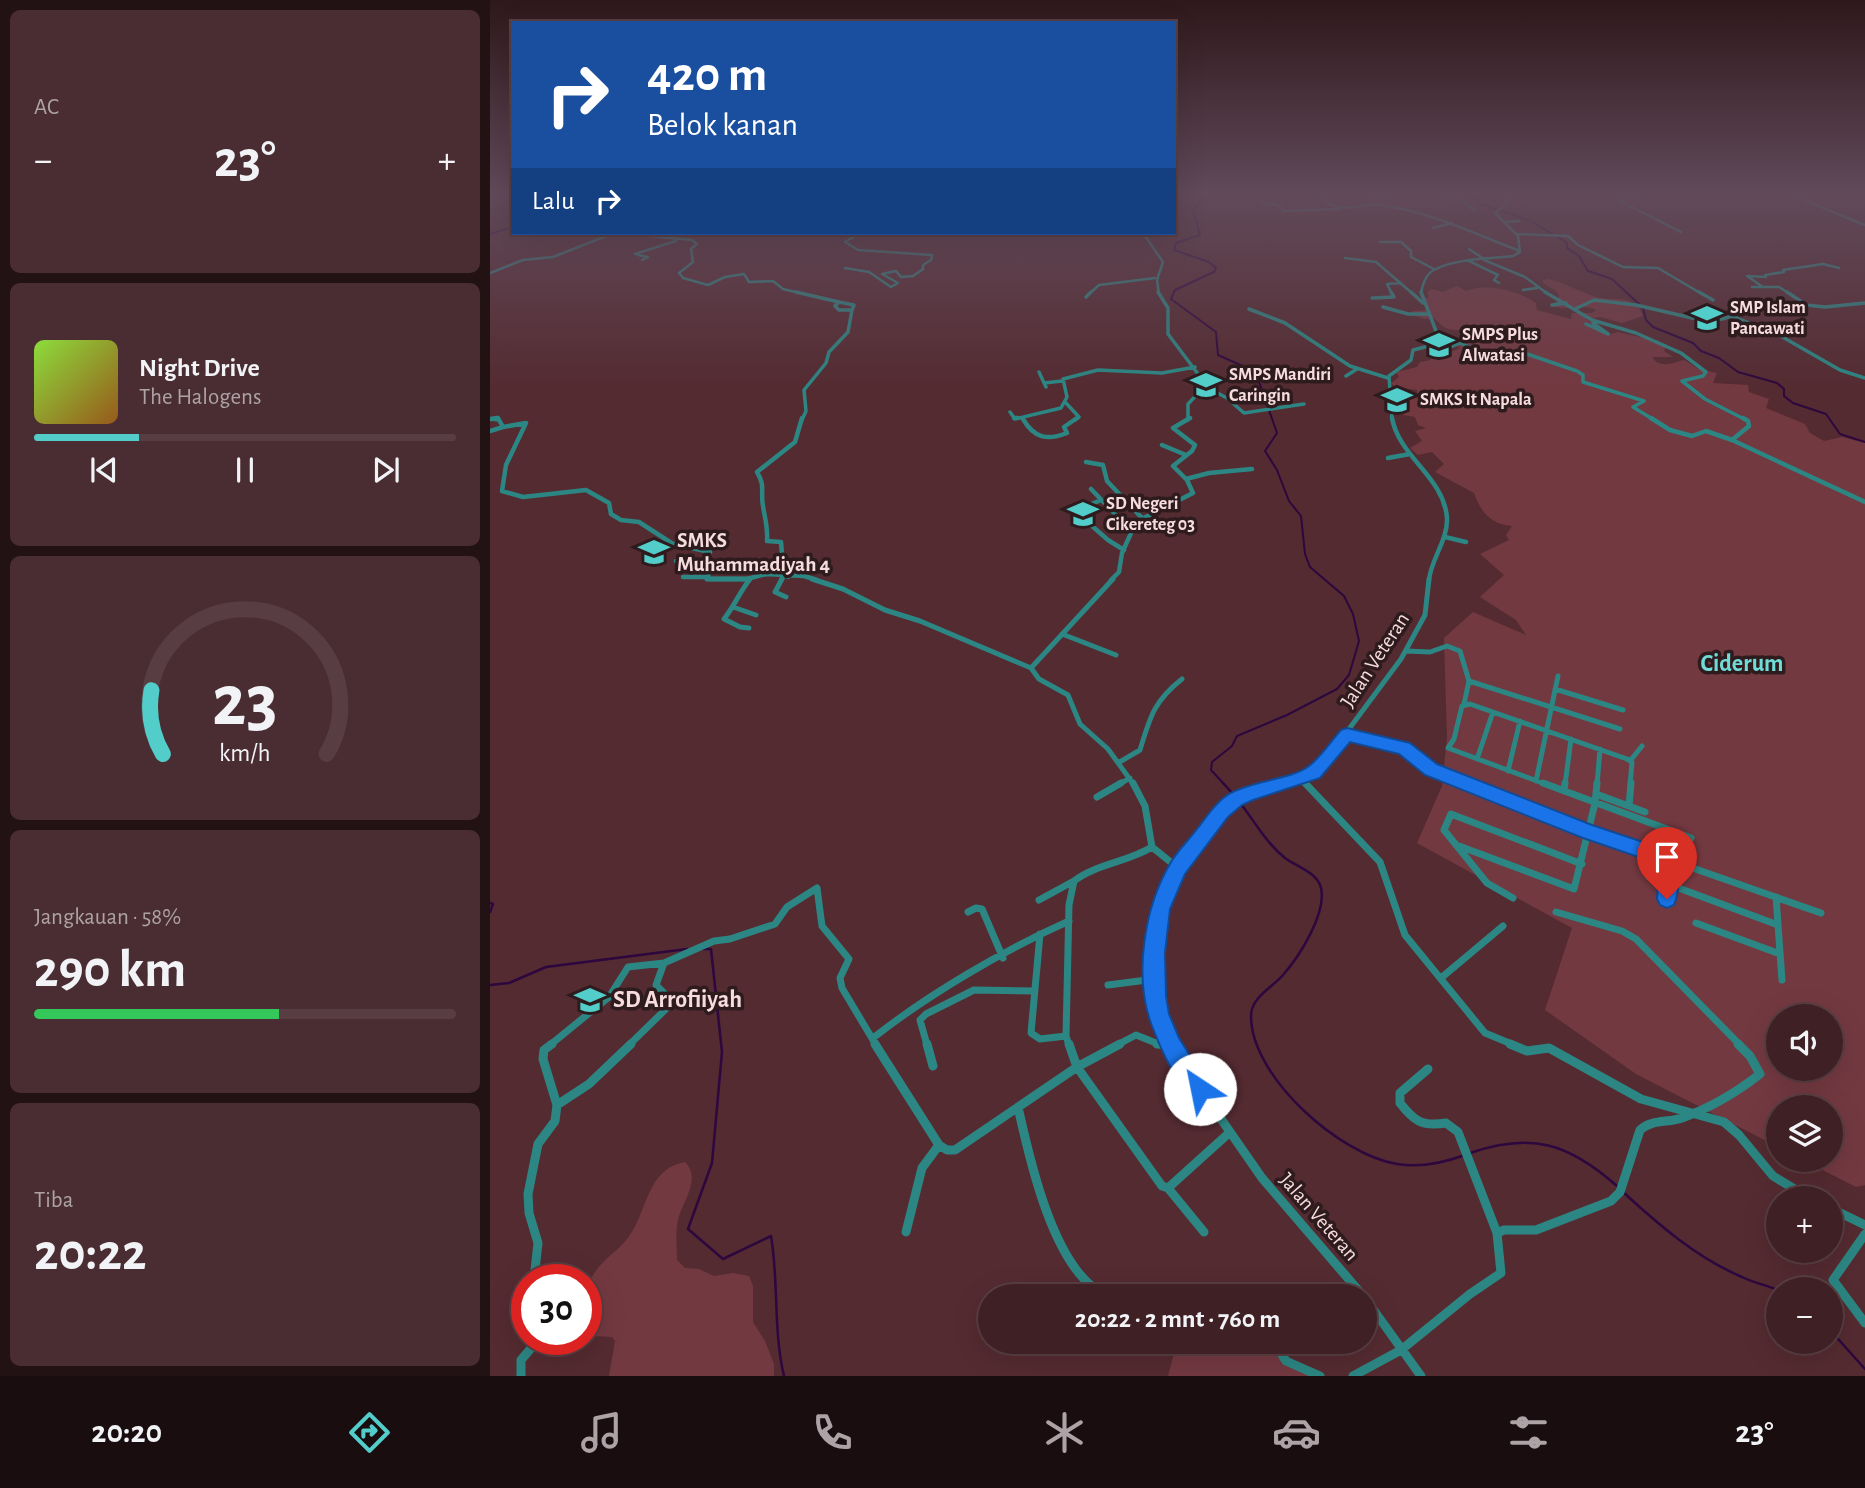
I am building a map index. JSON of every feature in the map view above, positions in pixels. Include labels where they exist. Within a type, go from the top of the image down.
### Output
[{"type":"street","points":[[490,273],[523,260],[541,258]]},
{"type":"street","points":[[692,258],[693,262],[679,272],[683,278],[708,285],[725,277],[744,274],[750,282],[771,280],[783,289],[854,305],[848,332],[829,352],[827,361],[804,390],[806,411],[795,442],[757,472],[764,484],[762,504],[768,521],[767,541],[781,542],[786,577]]},
{"type":"street","points":[[845,268],[870,272],[891,287],[898,283],[882,274],[896,271],[901,277],[914,276],[930,258]]},
{"type":"street","points":[[1160,258],[1163,262],[1155,278],[1160,300],[1168,308],[1168,334],[1195,367],[1204,386],[1227,398],[1244,414],[1304,404]]},
{"type":"street","points":[[1347,258],[1375,261],[1423,303]]},
{"type":"street","points":[[1413,258],[1434,269]]},
{"type":"street","points":[[1249,309],[1308,337],[1357,369],[1388,378],[1390,373],[1411,360],[1413,350],[1436,341],[1437,329],[1423,303],[1422,286],[1426,276],[1434,269],[1491,258]]},
{"type":"street","points":[[1606,258],[1623,267],[1657,267],[1713,300]]},
{"type":"street","points":[[1483,259],[1525,277],[1608,333],[1586,324]]},
{"type":"street","points":[[1469,261],[1499,275],[1494,280],[1499,283]]},
{"type":"street","points":[[1763,287],[1747,276],[1766,277],[1765,275],[1784,272],[1783,270],[1823,264],[1839,268]]},
{"type":"street","points":[[1086,297],[1099,285],[1155,278]]},
{"type":"street","points":[[1372,298],[1394,297],[1387,284],[1401,283]]},
{"type":"street","points":[[1752,287],[1780,288],[1808,306]]},
{"type":"street","points":[[1523,290],[1538,288]]},
{"type":"street","points":[[1575,309],[1592,300],[1656,310],[1697,320],[1731,316],[1778,302],[1827,307],[1865,303]]},
{"type":"street","points":[[839,302],[835,306],[836,309],[852,310]]},
{"type":"street","points":[[1552,305],[1566,303]]},
{"type":"street","points":[[1656,310],[1663,306]]},
{"type":"street","points":[[1383,307],[1409,314],[1427,314]]},
{"type":"street","points":[[1258,318],[1267,316]]},
{"type":"street","points":[[1731,316],[1779,335],[1840,370],[1865,378]]},
{"type":"street","points":[[1592,320],[1632,332],[1678,352],[1703,368],[1706,372],[1703,376],[1682,381],[1713,404],[1748,421],[1749,426],[1745,431],[1732,439]]},
{"type":"street","points":[[1432,344],[1446,349],[1462,344],[1486,353],[1517,352],[1560,364],[1583,375],[1584,383],[1642,399],[1633,407],[1670,430],[1692,436],[1706,431],[1732,439],[1865,502]]},
{"type":"street","points":[[1039,372],[1045,385],[1100,370],[1165,373],[1195,367]]},
{"type":"street","points":[[1346,376],[1357,369]]},
{"type":"street","name":"Jalan Veteran","points":[[1354,1284],[1262,1178],[1170,1045],[1158,1014],[1155,979],[1160,909],[1178,868],[1221,811],[1235,799],[1300,778],[1320,768],[1347,735],[1407,649],[1425,615],[1431,566],[1445,537],[1447,516],[1440,493],[1410,454],[1391,418],[1388,378]]},
{"type":"street","points":[[1010,412],[1013,418],[1023,419],[1061,408],[1066,403],[1068,391],[1062,381]]},
{"type":"street","points":[[1031,668],[1119,572],[1134,523],[1192,495],[1194,491],[1186,479],[1172,466],[1195,446],[1173,428],[1190,419],[1188,404],[1204,386]]},
{"type":"street","points":[[1023,419],[1032,433],[1047,439],[1058,438],[1067,433],[1064,427],[1079,416],[1066,403]]},
{"type":"street","points":[[490,419],[498,418],[503,427]]},
{"type":"street","points":[[490,431],[526,423],[506,465],[502,491],[526,499],[586,490],[609,503],[613,516],[639,522],[662,538],[710,551],[709,560],[712,567],[706,577]]},
{"type":"street","points":[[1162,445],[1186,455]]},
{"type":"street","points":[[1388,458],[1410,454]]},
{"type":"street","points":[[1086,462],[1103,465],[1107,481],[1142,518]]},
{"type":"street","points":[[1186,479],[1209,473],[1252,469]]},
{"type":"street","points":[[1091,489],[1117,516],[1134,523]]},
{"type":"street","points":[[1101,500],[1075,511],[1108,540],[1124,550]]},
{"type":"street","points":[[1445,537],[1466,542]]},
{"type":"street","points":[[676,561],[709,560]]},
{"type":"street","points":[[683,577],[706,577],[714,581],[751,579],[762,574],[804,576],[843,589],[885,610],[920,621],[1031,668],[1039,679],[1068,695],[1080,724],[1130,778],[1145,806],[1152,846],[1178,868]]},
{"type":"street","points":[[786,577],[775,592],[786,597]]},
{"type":"street","points":[[749,628],[724,620],[724,616],[733,607],[735,597],[751,579]]},
{"type":"street","points":[[733,607],[756,615]]},
{"type":"street","points":[[1062,634],[1116,655]]},
{"type":"street","points":[[1407,649],[1423,652],[1447,646],[1458,650],[1469,681],[1454,739],[1448,748],[1691,838]]},
{"type":"street","points":[[1536,781],[1558,676]]},
{"type":"street","points":[[1118,763],[1140,750],[1152,710],[1166,692],[1182,679]]},
{"type":"street","points":[[1469,681],[1620,729]]},
{"type":"street","points":[[1555,689],[1623,710]]},
{"type":"street","points":[[1464,704],[1520,721],[1630,761]]},
{"type":"street","points":[[1477,759],[1493,712]]},
{"type":"street","points":[[1508,771],[1520,721]]},
{"type":"street","points":[[1347,735],[1404,748],[1431,769],[1590,832],[1821,913]]},
{"type":"street","points":[[1564,791],[1571,739]]},
{"type":"street","points":[[1629,806],[1630,761],[1642,746]]},
{"type":"street","points":[[1459,846],[1571,889],[1577,887],[1595,803],[1600,749]]},
{"type":"street","points":[[1097,797],[1130,778]]},
{"type":"street","points":[[1300,778],[1380,862],[1405,935],[1485,1033],[1527,1051],[1549,1048],[1641,1100],[1729,1125],[1773,1176],[1790,1186]]},
{"type":"street","points":[[1596,794],[1644,812]]},
{"type":"street","points":[[1513,898],[1487,883],[1459,846],[1445,834],[1451,814],[1582,863]]},
{"type":"street","points":[[1039,900],[1083,874],[1138,856],[1152,846]]},
{"type":"street","points":[[1667,899],[1669,859]]},
{"type":"street","points":[[1649,877],[1778,925]]},
{"type":"street","points":[[1074,881],[1069,921],[1066,1036],[1077,1067],[1155,1180],[1168,1188],[1204,1231]]},
{"type":"street","points":[[536,1264],[538,1243],[529,1213],[528,1194],[538,1144],[555,1121],[557,1105],[543,1059],[544,1050],[609,997],[628,967],[664,964],[713,941],[730,939],[775,924],[786,907],[817,888],[821,926],[849,959],[840,978],[842,988],[910,1103],[939,1145],[947,1150],[955,1150],[1077,1067],[1136,1035],[1161,1045],[1170,1045]]},
{"type":"street","points":[[1776,897],[1782,980]]},
{"type":"street","points":[[968,912],[976,908],[982,909],[1003,958]]},
{"type":"street","points":[[1497,1233],[1504,1230],[1536,1230],[1611,1201],[1620,1192],[1640,1130],[1646,1124],[1654,1121],[1674,1121],[1693,1114],[1760,1074],[1758,1067],[1636,939],[1622,931],[1556,912]]},
{"type":"street","points":[[873,1038],[905,1013],[1040,934],[1069,921]]},
{"type":"street","points":[[1696,923],[1780,954]]},
{"type":"street","points":[[1441,978],[1503,926]]},
{"type":"street","points":[[1040,934],[1030,1027],[1034,1037],[1040,1040],[1066,1036]]},
{"type":"street","points":[[557,1105],[589,1084],[668,1007],[667,996],[656,985],[664,964]]},
{"type":"street","points":[[1108,985],[1155,979]]},
{"type":"street","points":[[933,1066],[920,1020],[926,1014],[974,990],[1034,991]]},
{"type":"street","points":[[1353,1376],[1401,1350],[1470,1294],[1501,1273],[1503,1267],[1496,1241],[1497,1233],[1458,1132],[1446,1123],[1426,1128],[1420,1126],[1400,1103],[1400,1093],[1428,1069]]},
{"type":"street","points":[[1018,1107],[1027,1154],[1062,1245],[1077,1273],[1090,1284]]},
{"type":"street","points":[[1168,1188],[1210,1146],[1229,1133]]},
{"type":"street","points":[[906,1232],[922,1168],[939,1145]]},
{"type":"street","points":[[1843,1214],[1865,1225]]},
{"type":"street","points":[[1865,1234],[1833,1280],[1865,1323]]},
{"type":"street","name":"Jalan Veteran","points":[[1377,1316],[1421,1376]]},
{"type":"street","points":[[1282,1354],[1286,1361],[1320,1376]]},
{"type":"street","points":[[521,1376],[521,1360],[525,1355]]},
{"type":"shaded area","points":[[1548,279],[1594,296],[1623,299],[1632,303],[1638,306],[1643,316],[1622,323],[1600,317],[1586,319],[1611,334],[1617,332],[1667,345],[1664,351],[1673,357],[1652,357],[1659,363],[1684,360],[1699,369],[1717,373],[1713,383],[1748,385],[1749,392],[1769,399],[1766,408],[1805,424],[1810,433],[1824,441],[1842,437],[1865,443],[1865,1185],[1856,1187],[1827,1172],[1843,1172],[1843,1095],[1766,1095],[1766,1141],[1636,1074],[1545,1010],[1572,928],[1417,843],[1442,786],[1447,737],[1444,638],[1473,612],[1526,635],[1516,620],[1480,597],[1504,575],[1480,554],[1509,540],[1506,535],[1512,526],[1492,520],[1483,511],[1474,493],[1435,472],[1444,464],[1432,452],[1418,455],[1410,448],[1422,441],[1415,431],[1426,428],[1418,425],[1415,417],[1403,415],[1402,409],[1391,405],[1398,397],[1417,395],[1417,390],[1395,387],[1391,383],[1399,377],[1396,372],[1431,360],[1428,353],[1453,351],[1460,348],[1452,343],[1468,342],[1460,337],[1460,330],[1446,328],[1434,318],[1424,319],[1410,314],[1412,311],[1428,310],[1424,299],[1429,297],[1427,292],[1431,289],[1443,292],[1457,286],[1466,291],[1492,288],[1511,291],[1536,303],[1537,310],[1571,319],[1572,313],[1592,313],[1596,310],[1585,307],[1553,307],[1559,296],[1543,283],[1543,280]]},
{"type":"shaded area","points":[[685,1162],[692,1176],[678,1220],[677,1260],[685,1268],[699,1269],[714,1276],[733,1273],[749,1276],[753,1286],[753,1322],[765,1341],[774,1364],[774,1376],[609,1376],[615,1341],[612,1337],[602,1336],[601,1264],[630,1235],[656,1181],[672,1166]]},
{"type":"shaded area","points":[[1174,1354],[1280,1354],[1285,1362],[1317,1376],[1168,1376]]},
{"type":"waterway","points":[[1198,258],[1216,268],[1214,272],[1175,290],[1171,299],[1216,332],[1218,355],[1247,368],[1257,376],[1277,433],[1265,451],[1277,470],[1289,501],[1301,516],[1305,554],[1310,567],[1344,596],[1353,614],[1359,641],[1349,675],[1337,689],[1287,715],[1237,736],[1232,746],[1212,762],[1211,770],[1225,785]]},
{"type":"waterway","points":[[1580,258],[1588,271],[1612,279],[1639,304]]},
{"type":"waterway","points":[[1643,308],[1646,320],[1653,327],[1693,343],[1701,351],[1719,358],[1738,372],[1777,383],[1784,389],[1784,396],[1793,403],[1826,414],[1840,434],[1865,442]]},
{"type":"waterway","points":[[1223,783],[1234,795]]},
{"type":"waterway","points":[[1238,800],[1272,845],[1285,858],[1311,874],[1321,888],[1320,910],[1304,946],[1279,979],[1258,998],[1252,1009],[1255,1040],[1266,1064],[1303,1110],[1350,1146],[1374,1158],[1397,1164],[1423,1165],[1465,1155]]},
{"type":"waterway","points":[[490,903],[493,904],[490,912]]},
{"type":"waterway","points":[[490,985],[509,983],[546,967],[687,949]]},
{"type":"waterway","points":[[703,949],[711,949],[722,1052],[712,1163],[688,1229],[723,1259],[771,1236],[778,1341],[784,1376]]},
{"type":"waterway","points":[[1470,1153],[1512,1143],[1548,1146],[1582,1160],[1617,1186]]},
{"type":"waterway","points":[[1623,1192],[1665,1228],[1709,1260],[1766,1286]]},
{"type":"waterway","points":[[1843,1344],[1865,1369]]},
{"type":"place","name":"SMP Islam Pancawati","points":[[1707,318]]},
{"type":"place","name":"SMPS Plus Alwatasi","points":[[1439,345]]},
{"type":"place","name":"SMPS Mandiri Caringin","points":[[1206,385]]},
{"type":"place","name":"SMKS It Napala","points":[[1397,400]]},
{"type":"place","name":"SD Negeri Cikereteg 03","points":[[1083,514]]},
{"type":"place","name":"SMKS Muhammadiyah 4","points":[[654,552]]},
{"type":"place","name":"SD Arrofiiyah","points":[[590,1000]]},
{"type":"district","name":"Ciderum","points":[[1742,664]]},
{"type":"route","points":[[1200,1089],[1170,1045],[1158,1014],[1155,996],[1155,953],[1160,909],[1178,868],[1221,811],[1235,799],[1248,793],[1314,773],[1347,735],[1404,748],[1431,769],[1590,832],[1669,859],[1667,899]]}]
